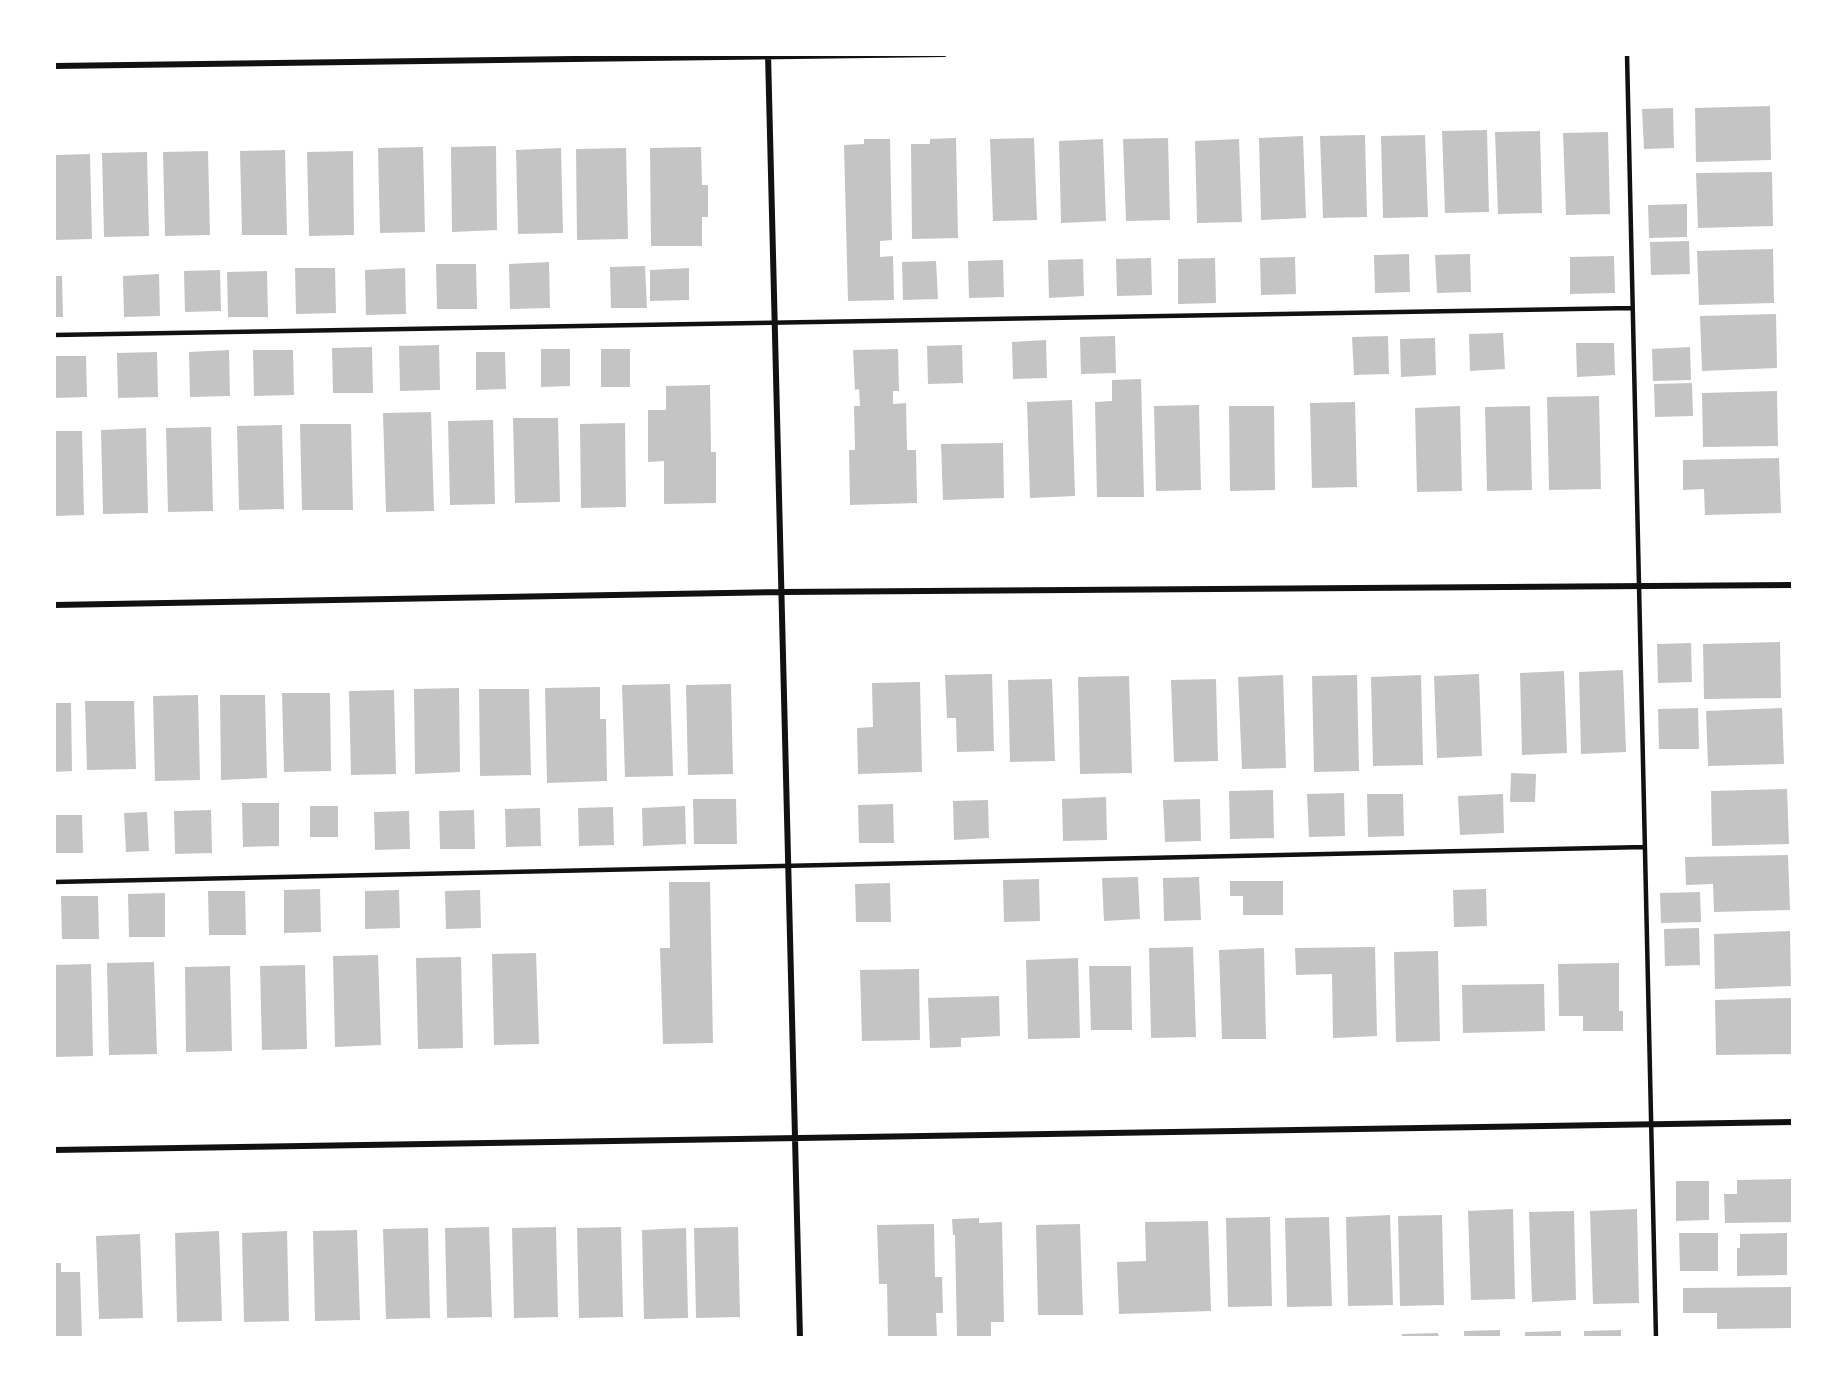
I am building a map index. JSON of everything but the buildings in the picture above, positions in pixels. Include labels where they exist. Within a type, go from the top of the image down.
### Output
[{"type":"street","points":[[54,66],[944,54]]},
{"type":"street","points":[[769,55],[800,1338]]},
{"type":"street","points":[[54,605],[782,592],[1793,585]]},
{"type":"street","points":[[54,1150],[1793,1122]]},
{"type":"lane","points":[[1627,54],[1656,1338]]},
{"type":"lane","points":[[54,335],[1632,308]]},
{"type":"lane","points":[[54,882],[1645,847]]}]
